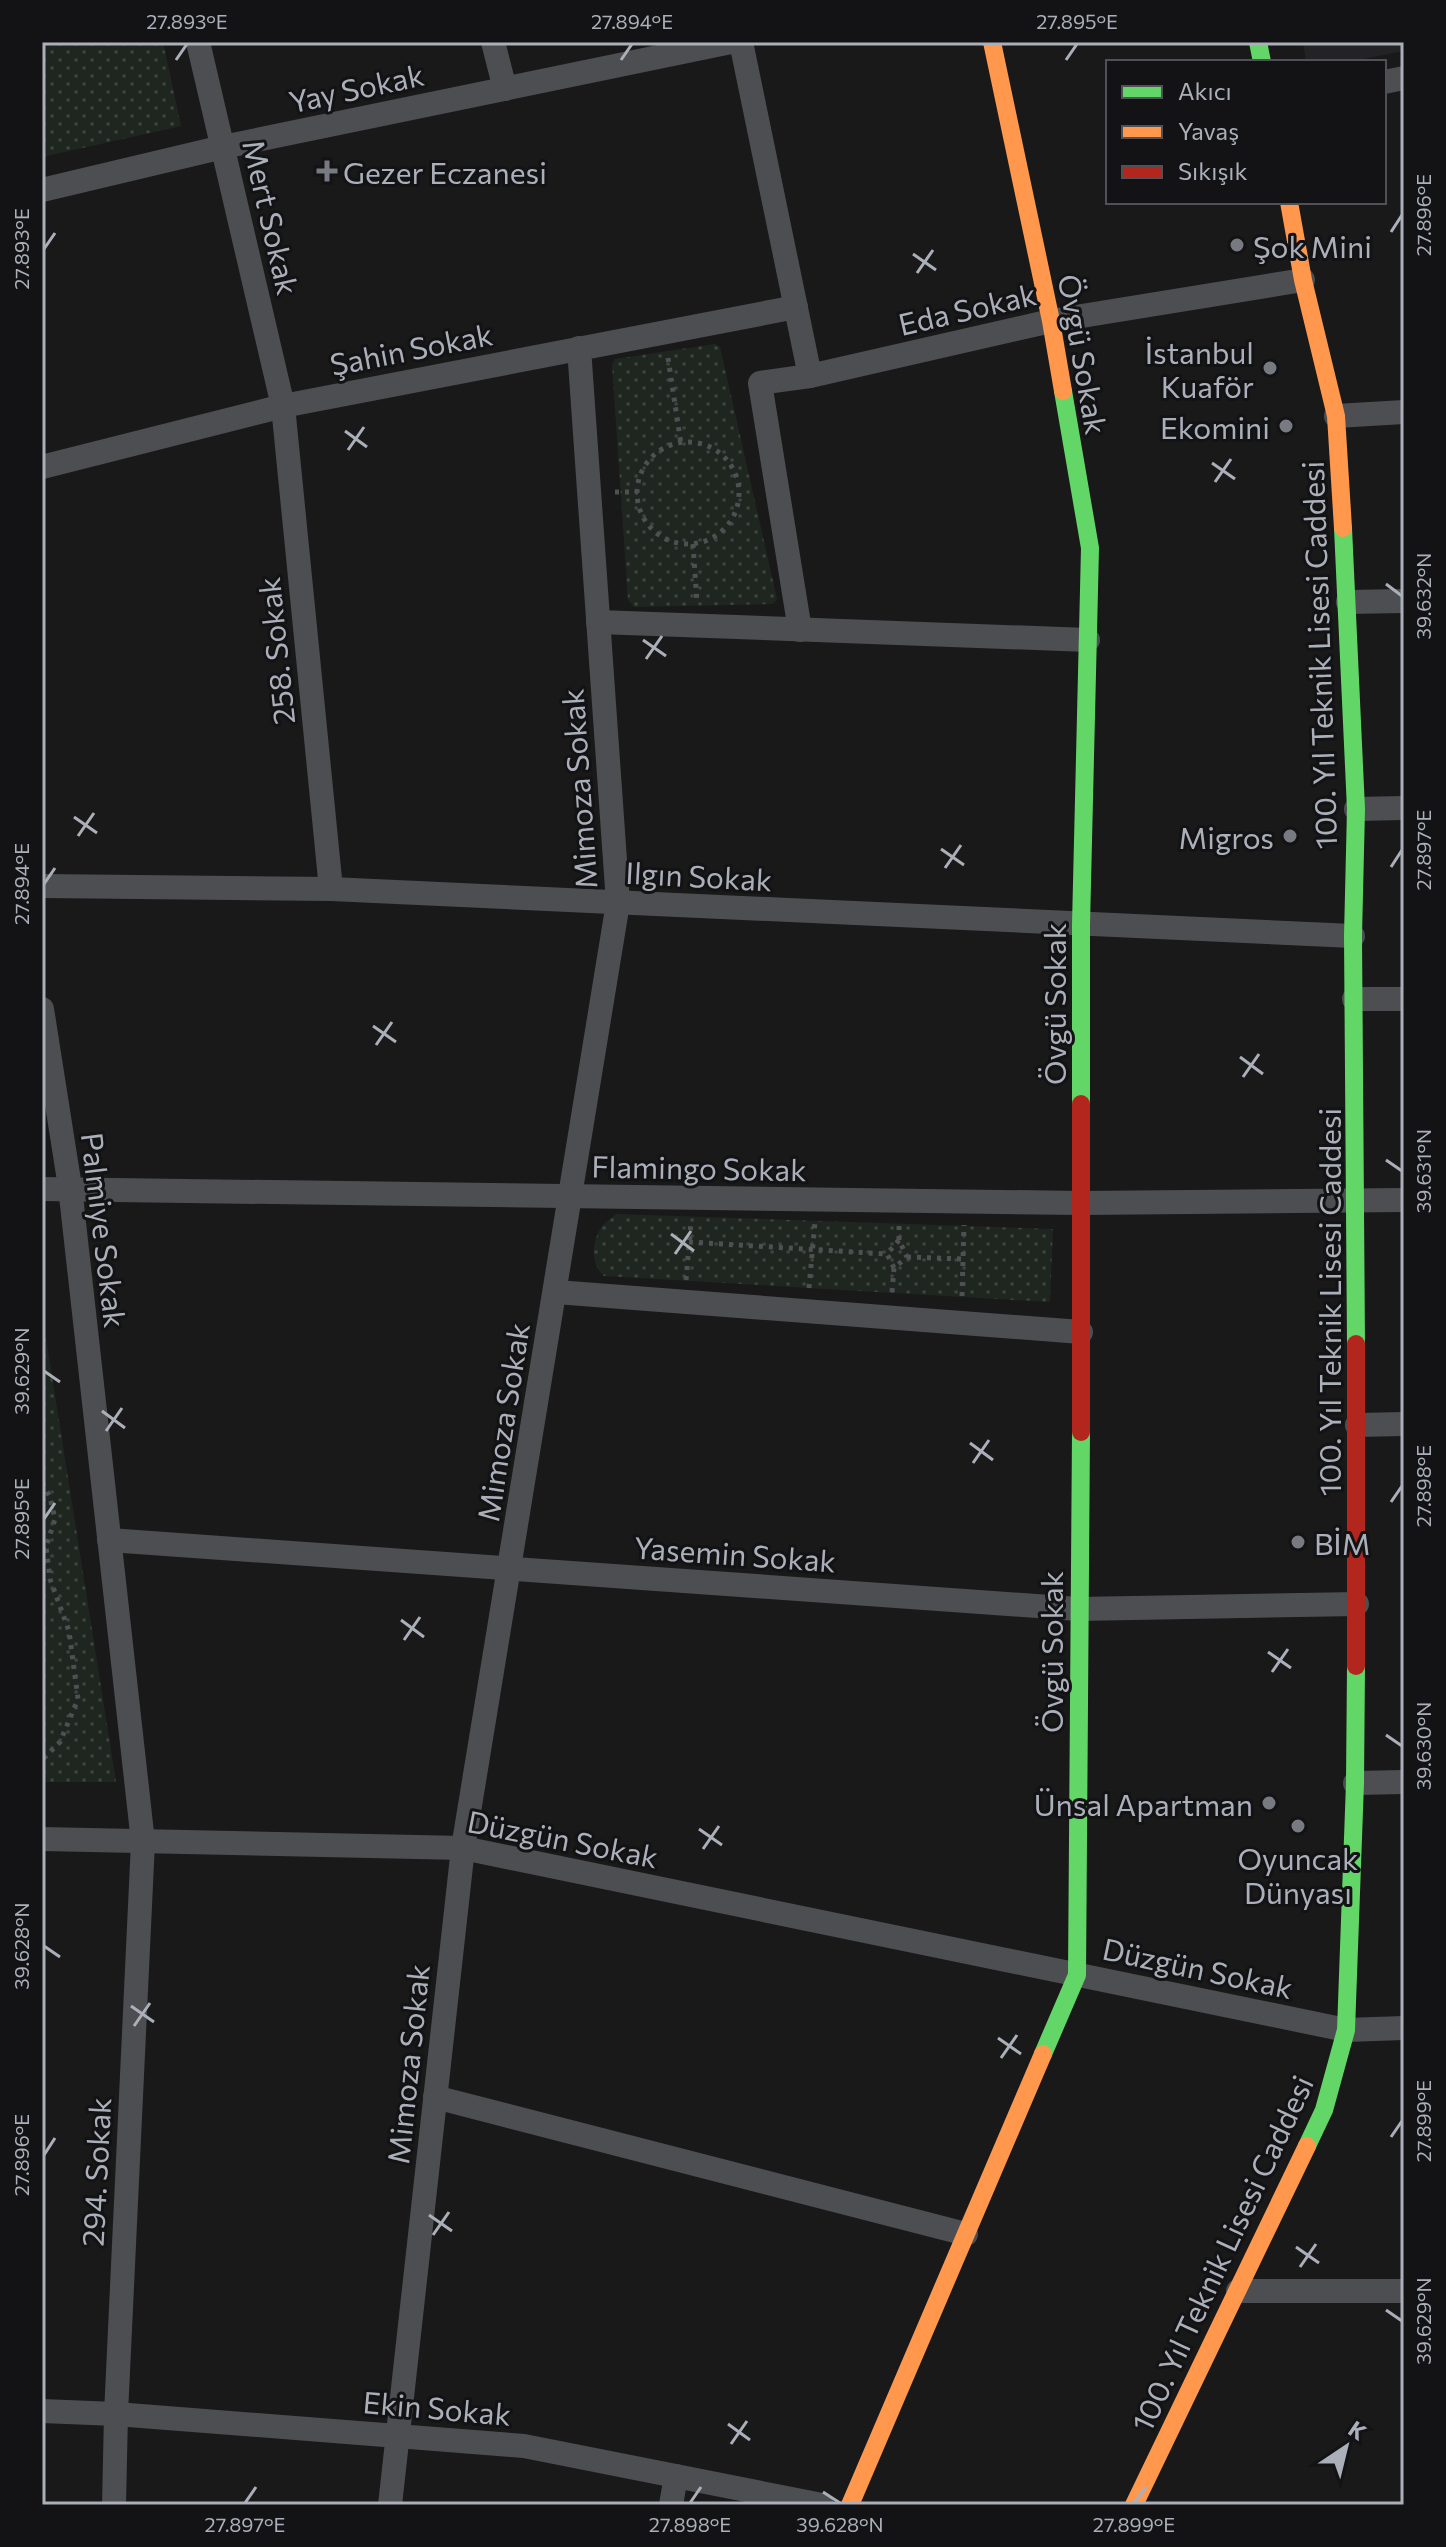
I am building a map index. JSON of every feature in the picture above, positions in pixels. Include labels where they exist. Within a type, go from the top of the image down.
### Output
[{"type":"street","name":"Mert Sokak","points":[[198,42],[283,406]]},
{"type":"street","points":[[493,42],[505,89]]},
{"type":"street","name":"Yay Sokak","points":[[42,190],[223,147],[731,42]]},
{"type":"street","points":[[741,42],[810,376]]},
{"type":"street","name":"Övgü Sokak","points":[[992,42],[1051,321],[1090,548],[1081,925],[1077,1975]]},
{"type":"street","name":"100. Yıl Teknik Lisesi Caddesi","points":[[1134,2505],[1324,2110],[1346,2030],[1355,1783],[1357,1604],[1353,936],[1356,809],[1348,602],[1336,416],[1303,280],[1289,204]]},
{"type":"street","name":"Eda Sokak","points":[[800,630],[760,383],[810,376],[1051,321],[1303,280]]},
{"type":"street","name":"Şahin Sokak","points":[[42,467],[283,406],[796,307]]},
{"type":"street","name":"Mimoza Sokak","points":[[390,2505],[463,1848],[618,903],[579,348]]},
{"type":"street","name":"258. Sokak","points":[[283,406],[331,889]]},
{"type":"street","points":[[1336,416],[1404,412]]},
{"type":"street","points":[[1348,602],[1404,601]]},
{"type":"street","points":[[598,622],[1088,640]]},
{"type":"street","points":[[1356,809],[1404,808]]},
{"type":"street","name":"Ilgın Sokak","points":[[42,886],[331,889],[1353,936]]},
{"type":"street","points":[[1354,999],[1404,999]]},
{"type":"street","name":"Palmiye Sokak","points":[[42,1009],[70,1187],[143,1842]]},
{"type":"street","name":"Flamingo Sokak","points":[[42,1189],[1081,1203],[1404,1200]]},
{"type":"street","points":[[556,1292],[1081,1332]]},
{"type":"street","points":[[1357,1425],[1404,1424]]},
{"type":"street","name":"Yasemin Sokak","points":[[109,1540],[1078,1609],[1357,1604]]},
{"type":"street","points":[[1355,1783],[1404,1782]]},
{"type":"street","name":"Düzgün Sokak","points":[[42,1839],[463,1848],[1346,2030],[1404,2028]]},
{"type":"street","name":"294. Sokak","points":[[114,2505],[143,1842]]},
{"type":"street","points":[[850,2505],[1077,1975]]},
{"type":"street","points":[[435,2097],[966,2234]]},
{"type":"street","points":[[1238,2291],[1404,2291]]},
{"type":"street","name":"Ekin Sokak","points":[[42,2411],[524,2446],[822,2505]]},
{"type":"street","points":[[671,2505],[676,2476]]},
{"type":"path","points":[[657,333],[667,352],[681,444]]},
{"type":"path","points":[[670,445],[704,445],[730,465],[737,480],[739,496],[727,526],[716,536],[693,544],[670,541],[654,532],[643,518],[637,502],[637,484],[643,468],[655,454],[670,445]]},
{"type":"path","points":[[693,544],[700,626]]},
{"type":"path","points":[[962,1296],[964,1202]]},
{"type":"path","points":[[686,1280],[692,1217]]},
{"type":"path","points":[[809,1288],[815,1221]]},
{"type":"path","points":[[899,1224],[899,1240],[907,1257]]},
{"type":"path","points":[[887,1254],[899,1240]]},
{"type":"path","points":[[689,1242],[887,1254]]},
{"type":"path","points":[[887,1254],[894,1268],[892,1292]]},
{"type":"path","points":[[894,1268],[907,1257],[963,1259]]},
{"type":"path","points":[[42,1483],[50,1497],[55,1519],[46,1547],[50,1579],[69,1631],[78,1699],[60,1742],[42,1760]]},
{"type":"shaded area","points":[[44,42],[163,42],[181,126],[42,157]]},
{"type":"shaded area","points":[[1303,42],[1404,42],[1404,51],[1358,60],[1306,60]]},
{"type":"shaded area","points":[[715,344],[720,347],[777,599],[773,604],[634,607],[628,600],[612,365],[615,359]]},
{"type":"shaded area","points":[[616,1214],[1053,1229],[1050,1302],[604,1276],[597,1266],[594,1247],[601,1228]]},
{"type":"shaded area","points":[[42,1313],[116,1782],[42,1782]]},
{"type":"traffic: fast","points":[[1258,42],[1262,60]]},
{"type":"traffic: fast","points":[[1063,391],[1090,548],[1081,925],[1081,1104]]},
{"type":"traffic: fast","points":[[1343,528],[1356,809],[1353,936],[1356,1344]]},
{"type":"traffic: fast","points":[[1043,2054],[1077,1975],[1081,1432]]},
{"type":"traffic: fast","points":[[1307,2146],[1324,2110],[1346,2030],[1356,1666]]},
{"type":"traffic: slow","points":[[992,42],[1063,391]]},
{"type":"traffic: slow","points":[[1289,204],[1303,280],[1336,416],[1343,528]]},
{"type":"traffic: slow","points":[[850,2505],[1043,2054]]},
{"type":"traffic: slow","points":[[1134,2505],[1307,2146]]},
{"type":"traffic: jam","points":[[1081,1104],[1081,1432]]},
{"type":"traffic: jam","points":[[1356,1344],[1356,1666]]},
{"type":"place","name":"Gezer Eczanesi","points":[[327,171]]},
{"type":"place","name":"Şok Mini","points":[[1237,245]]},
{"type":"place","name":"İstanbul Kuaför","points":[[1270,368]]},
{"type":"place","name":"Ekomini","points":[[1286,426]]},
{"type":"place","name":"Migros","points":[[1290,836]]},
{"type":"place","name":"BİM","points":[[1298,1542]]},
{"type":"place","name":"Ünsal Apartman","points":[[1269,1803]]},
{"type":"place","name":"Oyuncak Dünyası","points":[[1298,1826]]}]
